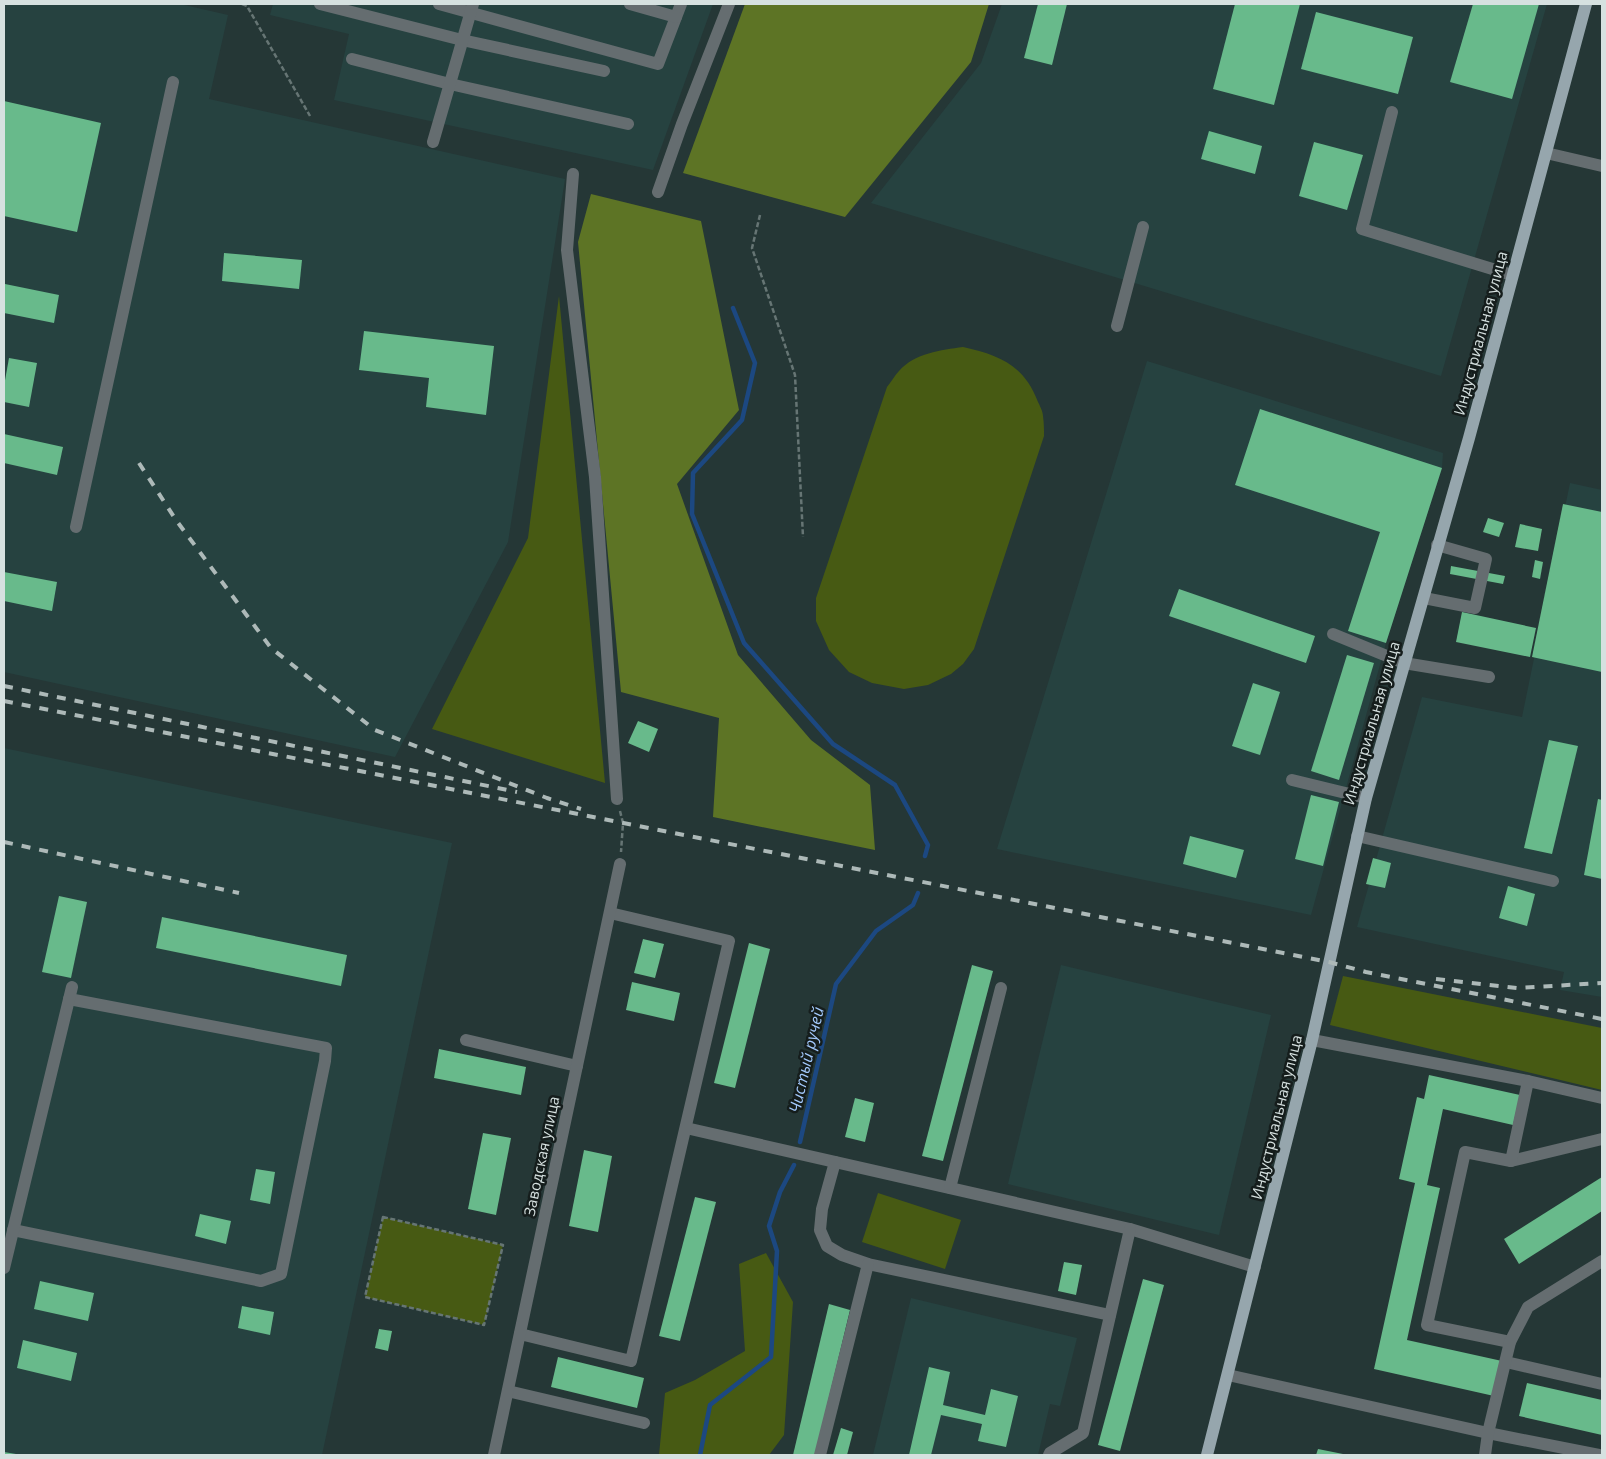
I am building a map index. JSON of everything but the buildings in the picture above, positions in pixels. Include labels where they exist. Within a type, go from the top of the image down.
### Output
[{"type":"main road","name":"Индустриальная улица","points":[[1207,1455],[1312,1040],[1366,798],[1469,438],[1586,4]]},
{"type":"street","points":[[320,4],[462,40],[604,71]]},
{"type":"street","points":[[439,4],[471,8],[658,64],[681,4]]},
{"type":"street","points":[[630,4],[676,17]]},
{"type":"street","points":[[658,192],[682,124],[729,4]]},
{"type":"street","points":[[433,142],[471,8]]},
{"type":"street","points":[[352,59],[450,84],[628,124]]},
{"type":"street","points":[[76,527],[173,82]]},
{"type":"street","points":[[1392,112],[1362,229],[1512,275]]},
{"type":"street","points":[[1546,153],[1602,166]]},
{"type":"street","points":[[573,174],[567,250],[595,477],[617,799]]},
{"type":"street","points":[[1117,326],[1143,227]]},
{"type":"street","points":[[1424,598],[1475,608],[1486,559],[1437,545]]},
{"type":"street","points":[[1332,634],[1404,663],[1489,677]]},
{"type":"street","points":[[1292,780],[1366,798]]},
{"type":"street","points":[[1357,836],[1552,881]]},
{"type":"street","name":"Заводская улица","points":[[494,1455],[620,864]]},
{"type":"street","points":[[520,1334],[631,1361],[729,941],[610,912]]},
{"type":"street","points":[[950,1188],[1001,988]]},
{"type":"street","points":[[4,1268],[13,1230],[70,993],[326,1048],[325,1061],[280,1274],[261,1282],[13,1230]]},
{"type":"street","points":[[466,1040],[577,1066]]},
{"type":"street","points":[[1312,1040],[1528,1081],[1602,1098]]},
{"type":"street","points":[[1511,1161],[1528,1081]]},
{"type":"street","points":[[686,1128],[1130,1229],[1255,1266]]},
{"type":"street","points":[[1510,1342],[1427,1325],[1465,1152],[1511,1161],[1602,1139]]},
{"type":"street","points":[[835,1162],[822,1209],[820,1230],[827,1246],[842,1255],[868,1264],[1110,1315]]},
{"type":"street","points":[[1049,1455],[1083,1433],[1130,1229]]},
{"type":"street","points":[[1486,1455],[1488,1433],[1510,1342],[1528,1307],[1602,1261]]},
{"type":"street","points":[[820,1455],[868,1264]]},
{"type":"street","points":[[1506,1362],[1602,1384]]},
{"type":"street","points":[[1228,1375],[1488,1433],[1599,1455]]},
{"type":"street","points":[[508,1391],[644,1423]]},
{"type":"path","points":[[242,4],[247,6],[310,116]]},
{"type":"path","points":[[760,215],[752,248],[795,376],[803,537]]},
{"type":"path","points":[[617,799],[623,823],[620,864]]},
{"type":"path","points":[[383,1217],[503,1245],[484,1325],[365,1297],[383,1217]]},
{"type":"shaded area","points":[[4,4],[180,4],[228,15],[209,99],[565,179],[508,542],[395,757],[4,672]]},
{"type":"shaded area","points":[[273,4],[713,4],[653,170],[334,100],[349,34],[270,15]]},
{"type":"shaded area","points":[[1002,4],[1547,4],[1441,376],[871,203],[981,63]]},
{"type":"shaded area","points":[[1147,361],[1443,453],[1442,468],[1386,643],[1311,915],[997,849]]},
{"type":"shaded area","points":[[1570,483],[1602,490],[1602,997],[1560,990],[1564,972],[1357,927],[1422,697],[1522,717]]},
{"type":"shaded area","points":[[4,748],[452,843],[322,1455],[4,1455]]},
{"type":"shaded area","points":[[1061,965],[1271,1015],[1219,1235],[1008,1184]]},
{"type":"shaded area","points":[[911,1298],[1077,1338],[1060,1406],[1050,1404],[1038,1455],[873,1455]]},
{"type":"green space","points":[[745,4],[989,4],[971,62],[845,217],[683,173]]},
{"type":"green space","points":[[591,194],[701,221],[739,410],[677,484],[738,655],[811,740],[870,785],[875,850],[713,817],[719,718],[621,692],[578,242]]},
{"type":"green space","points":[[559,296],[605,783],[432,729],[528,538]]},
{"type":"green space","points":[[963,347],[999,358],[1018,370],[1032,389],[1042,411],[1044,436],[974,649],[963,664],[951,674],[928,685],[904,689],[872,683],[849,672],[829,650],[816,621],[816,598],[887,387],[905,365],[920,356],[946,349]]},
{"type":"green space","points":[[1343,976],[1602,1028],[1602,1090],[1330,1025]]},
{"type":"green space","points":[[878,1193],[961,1220],[945,1269],[862,1242]]},
{"type":"green space","points":[[383,1217],[503,1245],[484,1325],[365,1297]]},
{"type":"green space","points":[[766,1253],[793,1302],[784,1435],[769,1455],[659,1455],[665,1393],[695,1380],[745,1351],[739,1264]]},
{"type":"waterway","points":[[733,308],[755,363],[742,420],[693,473],[692,514],[744,643],[833,744],[895,785],[928,845],[925,856]]},
{"type":"waterway","name":"Чистый ручей","points":[[800,1142],[836,984],[876,931],[913,905],[918,893]]},
{"type":"waterway","name":"Чистый ручей","points":[[700,1455],[710,1405],[771,1357],[777,1251],[769,1226],[780,1192],[794,1165]]},
{"type":"railway","points":[[139,463],[176,520],[271,648],[375,730],[547,798],[581,809]]},
{"type":"railway","points":[[4,686],[517,792]]},
{"type":"railway","points":[[4,701],[1329,962],[1366,972],[1602,1019]]},
{"type":"railway","points":[[4,842],[239,893]]},
{"type":"railway","points":[[1436,979],[1517,988],[1602,983]]}]
